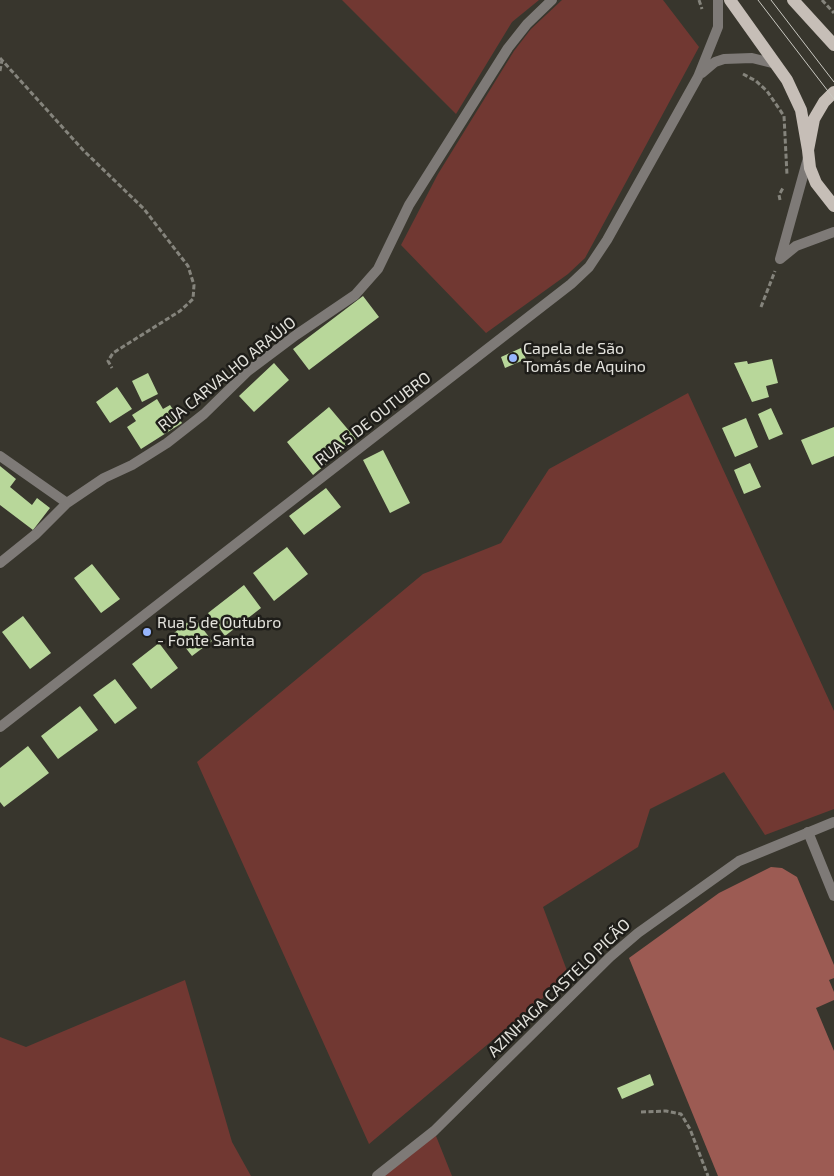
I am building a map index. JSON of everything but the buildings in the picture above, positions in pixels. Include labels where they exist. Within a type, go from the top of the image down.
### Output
[{"type":"main road","points":[[730,0],[788,80],[801,110],[808,154],[816,183],[834,206]]},
{"type":"main road","points":[[793,0],[801,5],[834,45]]},
{"type":"main road","points":[[808,154],[814,119],[824,102],[834,92]]},
{"type":"street","name":"RUA CARVALHO ARAÚJO","points":[[0,563],[36,534],[67,503],[104,478],[132,465],[166,443],[204,414],[248,371],[296,335],[355,295],[378,269],[409,205],[508,48],[527,24],[552,0]]},
{"type":"street","name":"RUA 5 DE OUTUBRO","points":[[0,727],[571,284],[588,267],[607,240],[698,77],[718,27],[718,0]]},
{"type":"street","name":"RUA 5 DE OUTUBRO","points":[[698,77],[715,62],[724,59],[752,58],[776,64]]},
{"type":"street","points":[[780,259],[808,154]]},
{"type":"street","points":[[780,259],[796,246],[834,232]]},
{"type":"street","points":[[0,456],[67,503]]},
{"type":"street","name":"AZINHAGA CASTELO PICÃO","points":[[377,1176],[418,1146],[610,957],[638,933],[739,861],[834,822]]},
{"type":"street","points":[[808,832],[834,896]]},
{"type":"path","points":[[822,0],[834,13]]},
{"type":"path","points":[[0,71],[1,59]]},
{"type":"path","points":[[1,59],[83,150],[144,209],[188,266],[194,285],[193,299],[180,311],[113,353],[108,361],[112,368]]},
{"type":"path","points":[[741,73],[756,81],[767,91],[784,116],[787,178]]},
{"type":"path","points":[[780,207],[779,195],[784,186]]},
{"type":"path","points":[[761,307],[780,259]]},
{"type":"path","points":[[642,1112],[666,1111],[681,1114],[690,1129],[708,1176]]},
{"type":"shaded area","points":[[342,0],[539,0],[512,22],[456,114]]},
{"type":"shaded area","points":[[562,0],[663,0],[699,47],[585,258],[568,274],[486,333],[401,245],[438,174],[514,51],[531,29]]},
{"type":"shaded area","points":[[688,393],[834,711],[834,809],[765,835],[724,772],[650,809],[638,847],[543,907],[569,976],[369,1144],[197,762],[423,574],[501,543],[549,469]]},
{"type":"shaded area","points":[[771,867],[782,868],[797,877],[834,965],[834,978],[829,980],[834,992],[834,1000],[816,1008],[834,1051],[834,1176],[718,1176],[629,958],[719,893]]},
{"type":"shaded area","points":[[185,980],[232,1142],[251,1176],[0,1176],[0,1037],[26,1047]]},
{"type":"shaded area","points":[[434,1131],[452,1176],[377,1176]]},
{"type":"tram line","points":[[758,0],[834,99]]},
{"type":"tram line","points":[[771,0],[834,82]]},
{"type":"place","name":"Capela de São Tomás de Aquino","points":[[513,358]]},
{"type":"place","name":"Rua 5 de Outubro - Fonte Santa","points":[[147,632]]}]
